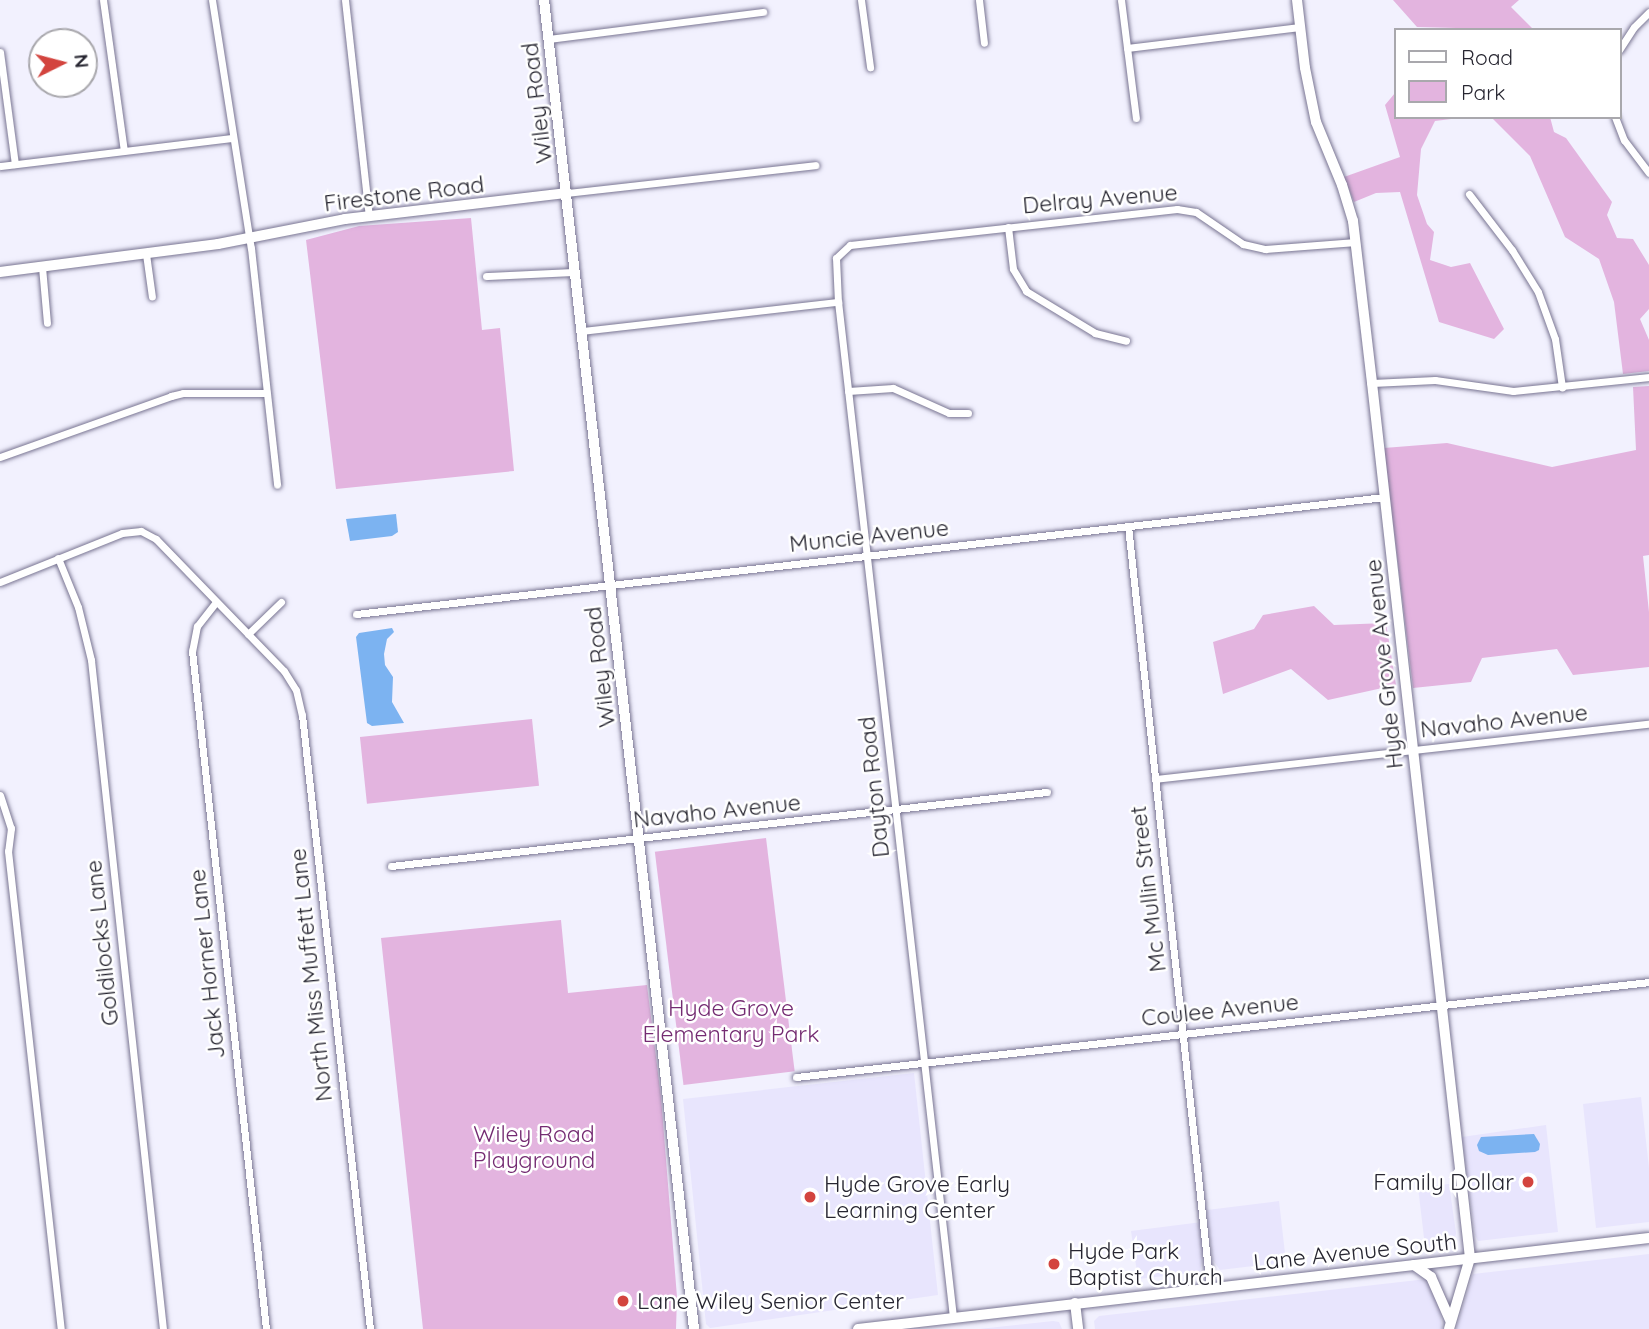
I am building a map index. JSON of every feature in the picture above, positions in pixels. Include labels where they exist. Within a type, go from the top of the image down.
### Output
[{"type":"street","points":[[103,0],[124,151]]},
{"type":"street","points":[[212,0],[247,238],[277,485]]},
{"type":"street","points":[[345,0],[369,216]]},
{"type":"street","name":"Wiley Road","points":[[544,0],[694,1329]]},
{"type":"street","points":[[861,0],[870,67]]},
{"type":"street","points":[[978,0],[984,43]]},
{"type":"street","points":[[1121,0],[1136,117]]},
{"type":"street","name":"Hyde Grove Avenue","points":[[1297,0],[1316,122],[1349,202],[1356,242],[1470,1258],[1449,1324]]},
{"type":"street","points":[[548,39],[763,12]]},
{"type":"street","points":[[1621,47],[1629,33],[1649,12]]},
{"type":"street","points":[[1127,48],[1300,27]]},
{"type":"street","points":[[0,52],[15,164]]},
{"type":"street","points":[[1616,119],[1624,140],[1648,168]]},
{"type":"street","points":[[0,166],[232,138]]},
{"type":"street","name":"Firestone Road","points":[[0,272],[146,254],[369,216],[815,165]]},
{"type":"street","points":[[1469,194],[1512,250],[1538,292],[1555,339],[1562,387]]},
{"type":"street","name":"Delray Avenue","points":[[839,253],[850,245],[1177,209],[1196,212],[1243,244],[1265,249],[1356,242]]},
{"type":"street","points":[[1008,227],[1013,269],[1026,290],[1095,333],[1126,341]]},
{"type":"street","name":"Dayton Road","points":[[839,253],[835,266],[838,302],[953,1317]]},
{"type":"street","points":[[146,254],[152,297]]},
{"type":"street","points":[[42,267],[47,323]]},
{"type":"street","points":[[486,276],[575,272]]},
{"type":"street","points":[[582,331],[838,302]]},
{"type":"street","points":[[1372,383],[1435,380],[1514,391],[1649,377]]},
{"type":"street","points":[[848,391],[893,388],[948,413],[968,413]]},
{"type":"street","points":[[0,457],[171,396],[192,393],[267,393]]},
{"type":"street","name":"Muncie Avenue","points":[[356,614],[1385,497]]},
{"type":"street","name":"Mc Mullin Street","points":[[1128,527],[1210,1288]]},
{"type":"street","name":"North Miss Muffett Lane","points":[[58,558],[122,533],[141,531],[156,539],[292,681],[300,702],[370,1329]]},
{"type":"street","points":[[0,582],[58,558]]},
{"type":"street","name":"Goldilocks Lane","points":[[58,558],[78,607],[91,660],[163,1329]]},
{"type":"street","points":[[248,634],[281,601]]},
{"type":"street","name":"Jack Horner Lane","points":[[216,602],[197,626],[192,651],[267,1329]]},
{"type":"street","name":"Navaho Avenue","points":[[1155,779],[1649,724]]},
{"type":"street","name":"Navaho Avenue","points":[[391,866],[1047,792]]},
{"type":"street","points":[[0,795],[11,828],[4,852],[61,1329]]},
{"type":"street","name":"Coulee Avenue","points":[[796,1077],[1649,982]]},
{"type":"street","name":"Lane Avenue South","points":[[858,1329],[1649,1238]]},
{"type":"street","points":[[1414,1265],[1431,1277],[1449,1324]]},
{"type":"street","points":[[1075,1303],[1078,1329]]},
{"type":"shaded area","name":"Hyde Grove Early Learning Center","points":[[914,1073],[938,1295],[710,1328],[706,1324],[683,1099]]},
{"type":"shaded area","points":[[1641,1097],[1649,1168],[1649,1222],[1596,1228],[1583,1104]]},
{"type":"shaded area","points":[[1546,1125],[1558,1232],[1478,1241],[1462,1137]]},
{"type":"shaded area","points":[[1449,1184],[1456,1233],[1454,1243],[1425,1246],[1418,1187]]},
{"type":"shaded area","points":[[1279,1201],[1286,1262],[1220,1270],[1213,1260],[1207,1210]]},
{"type":"shaded area","points":[[1202,1222],[1204,1248],[1200,1272],[1138,1279],[1131,1231]]},
{"type":"shaded area","points":[[1649,1254],[1649,1329],[1456,1329],[1473,1274]]},
{"type":"shaded area","points":[[1427,1279],[1439,1299],[1442,1329],[1095,1329],[1094,1321],[1099,1316]]},
{"type":"shaded area","points":[[1059,1322],[1062,1329],[979,1329]]},
{"type":"green space","points":[[1393,0],[1519,0],[1511,7],[1532,28],[1456,28],[1417,27]]},
{"type":"green space","points":[[1394,94],[1394,119],[1451,119],[1435,121],[1421,149],[1417,195],[1427,224],[1434,232],[1430,260],[1451,267],[1470,263],[1504,329],[1494,339],[1439,322],[1400,192],[1376,193],[1354,202],[1344,177],[1400,157],[1385,105]]},
{"type":"green space","points":[[1493,119],[1551,119],[1554,132],[1566,138],[1612,202],[1607,215],[1617,238],[1633,239],[1649,265],[1649,309],[1640,319],[1649,340],[1649,371],[1623,374],[1614,302],[1599,259],[1565,237],[1530,156]]},
{"type":"green space","points":[[471,218],[482,330],[500,328],[514,471],[336,489],[306,240],[359,226]]},
{"type":"green space","points":[[1649,386],[1649,555],[1643,556],[1649,612],[1649,667],[1573,675],[1557,649],[1482,658],[1471,682],[1413,688],[1384,448],[1447,443],[1552,467],[1636,450],[1633,387]]},
{"type":"green space","points":[[1314,606],[1334,625],[1386,623],[1396,685],[1328,700],[1291,669],[1223,694],[1213,642],[1254,629],[1263,615]]},
{"type":"green space","points":[[532,719],[539,786],[367,804],[360,737]]},
{"type":"green space","name":"Hyde Grove Elementary Park","points":[[766,838],[795,1071],[683,1085],[655,852]]},
{"type":"green space","name":"Wiley Road Playground","points":[[561,920],[568,993],[647,985],[661,1097],[677,1297],[676,1329],[423,1329],[381,938]]},
{"type":"water","points":[[396,514],[398,532],[392,536],[350,541],[346,519]]},
{"type":"water","points":[[392,628],[394,632],[387,639],[384,654],[385,665],[393,677],[392,702],[404,723],[372,726],[367,723],[356,637],[359,633]]},
{"type":"water","points":[[1534,1134],[1540,1144],[1539,1150],[1535,1152],[1488,1155],[1479,1151],[1477,1145],[1481,1137]]},
{"type":"place","name":"Family Dollar","points":[[1528,1182]]},
{"type":"place","name":"Hyde Grove Early Learning Center","points":[[810,1197]]},
{"type":"place","name":"Hyde Park Baptist Church","points":[[1054,1264]]},
{"type":"place","name":"Lane Wiley Senior Center","points":[[623,1301]]}]
